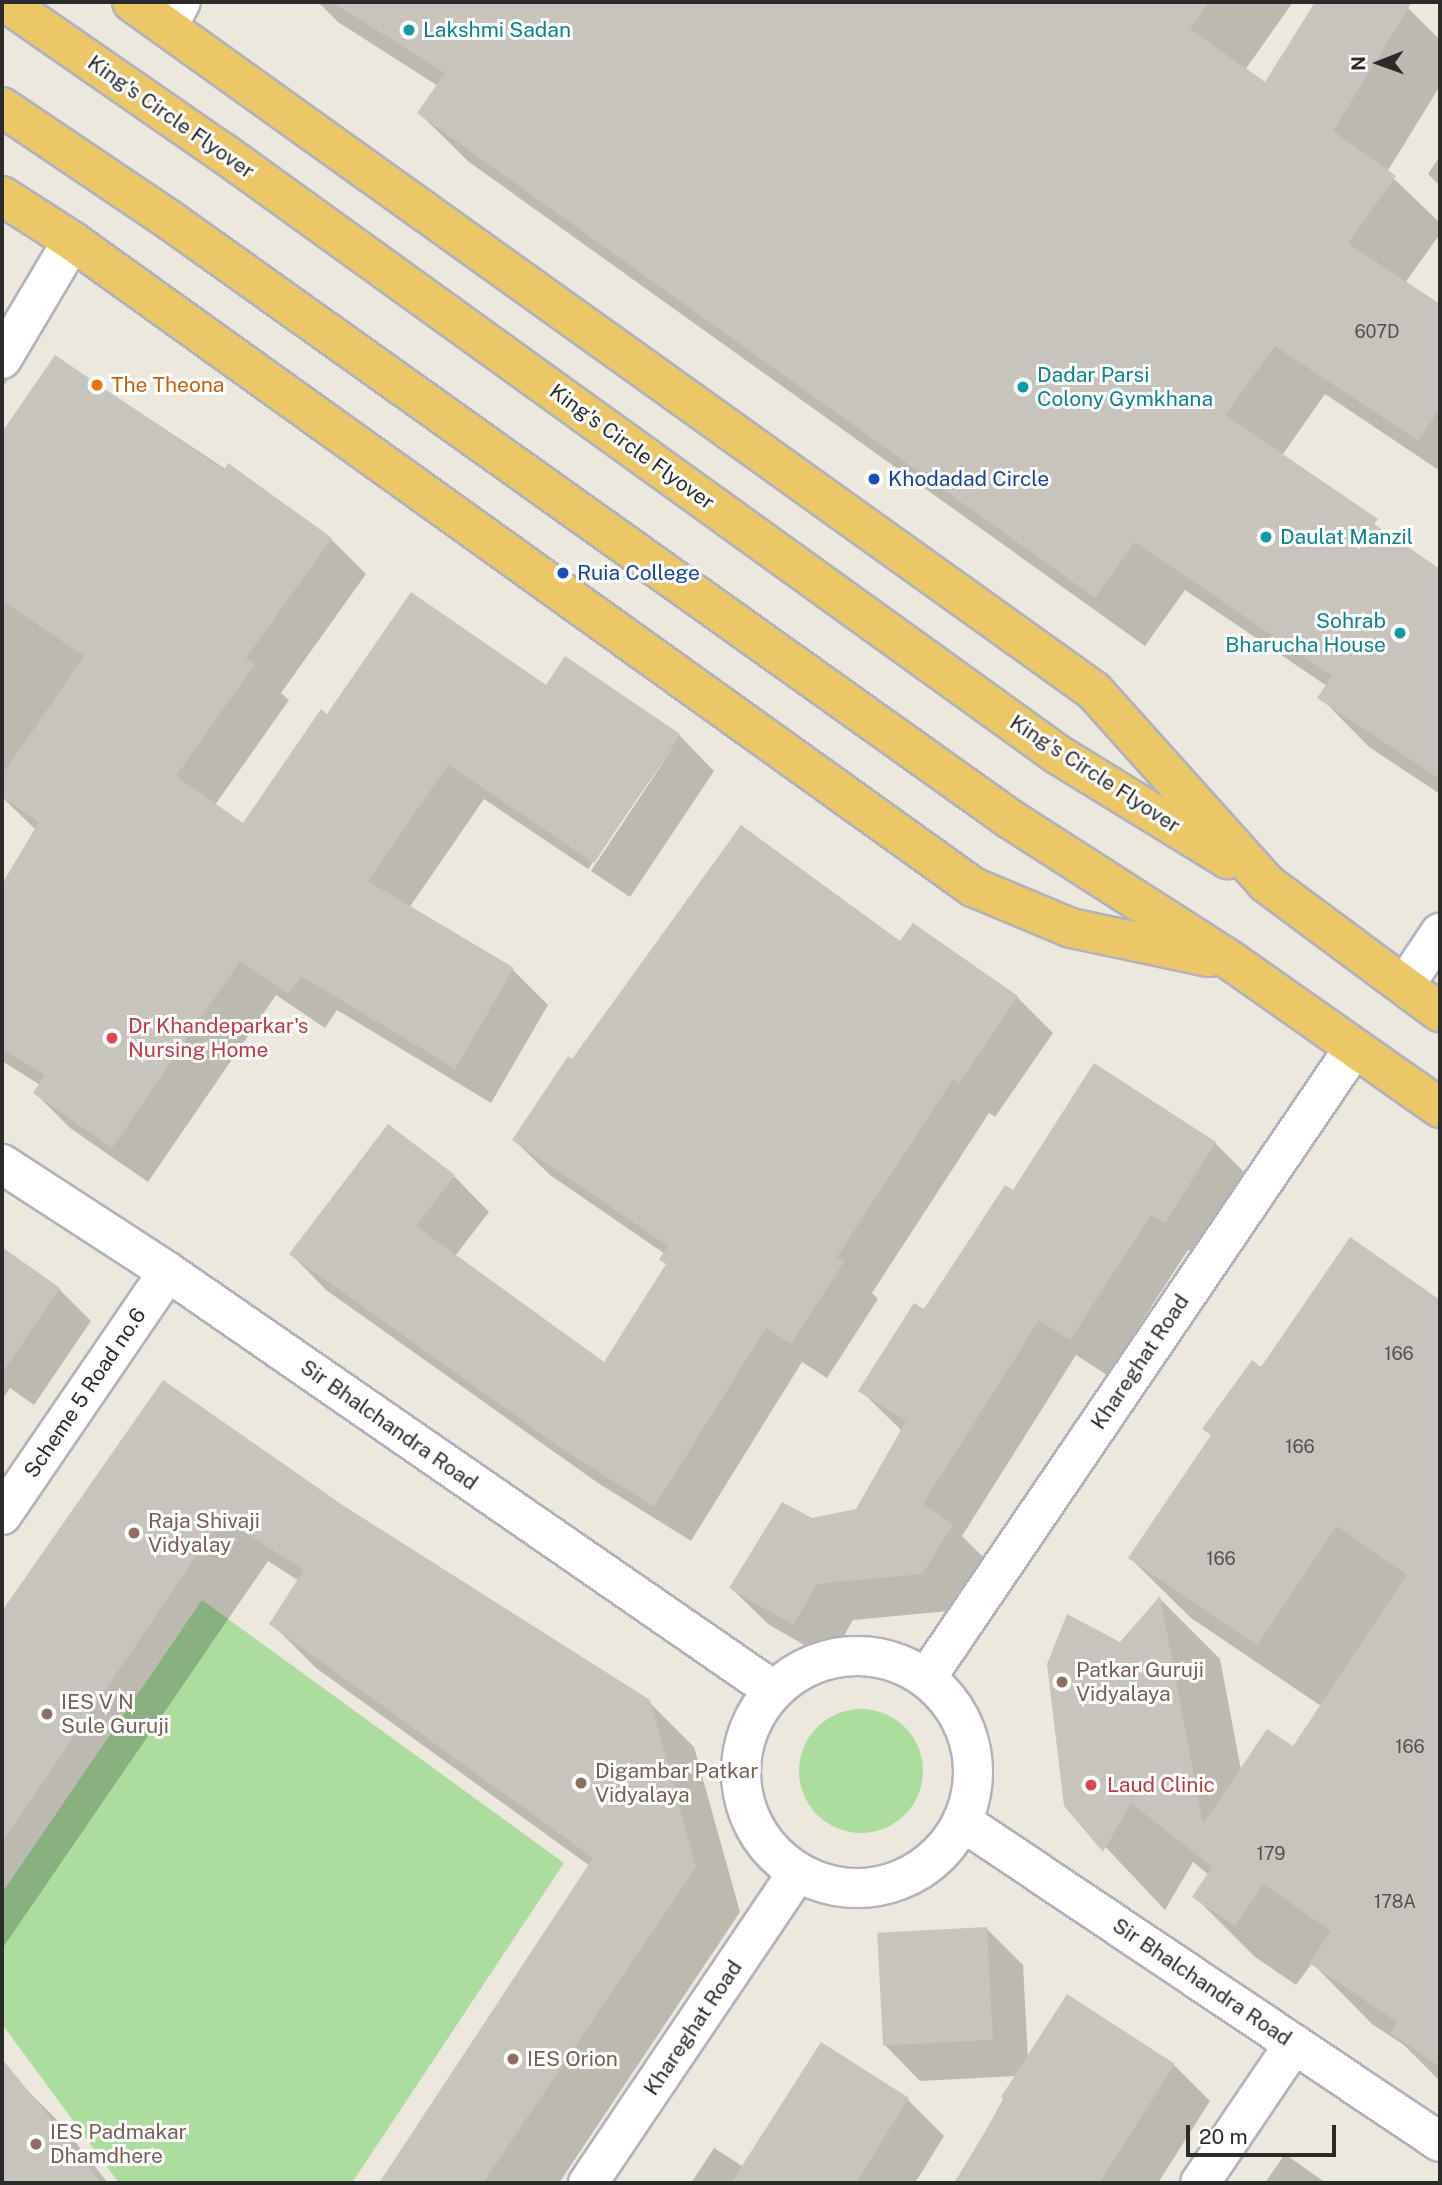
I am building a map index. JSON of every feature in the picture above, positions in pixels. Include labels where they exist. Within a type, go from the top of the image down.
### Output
[{"type":"highway","name":"King's Circle Flyover","points":[[5,2],[233,160],[1058,754],[1266,883]]},
{"type":"highway","points":[[132,2],[174,14],[1094,691],[1266,883],[1440,1012]]},
{"type":"highway","points":[[2,107],[171,222],[1010,819],[1231,961],[1440,1108]]},
{"type":"highway","points":[[2,196],[72,241],[973,887],[1071,928],[1231,961]]},
{"type":"street","points":[[2,359],[72,241]]},
{"type":"street","points":[[1405,985],[1440,933]]},
{"type":"street","name":"Khareghat Road","points":[[927,1677],[1354,1048]]},
{"type":"street","name":"Sir Bhalchandra Road","points":[[2,1164],[168,1272],[773,1690]]},
{"type":"street","name":"Scheme 5 Road no.6","points":[[2,1514],[168,1272]]},
{"type":"street","points":[[870,1655],[908,1665],[927,1677],[954,1705],[970,1740],[974,1779],[963,1822],[940,1855],[907,1879],[867,1890],[825,1886],[797,1873],[765,1845],[745,1806],[740,1763],[750,1722],[773,1690],[806,1665],[831,1657],[870,1655]]},
{"type":"street","name":"Sir Bhalchandra Road","points":[[963,1822],[1440,2141]]},
{"type":"street","name":"Khareghat Road","points":[[589,2183],[797,1873]]},
{"type":"street","points":[[1200,2183],[1294,2044]]},
{"type":"green space","points":[[202,1600],[564,1863],[352,2183],[119,2183],[2,2024],[2,1893]]},
{"type":"green space","points":[[861,1709],[885,1714],[905,1727],[918,1747],[923,1771],[918,1795],[905,1815],[885,1828],[861,1833],[837,1828],[817,1815],[804,1795],[799,1771],[804,1747],[817,1727],[837,1714]]},
{"type":"building","name":"Dadar Parsi Colony Gymkhana","points":[[332,2],[1209,2],[1190,29],[1265,82],[1315,2],[1412,2],[1333,131],[1396,176],[1348,243],[1440,304],[1440,408],[1418,441],[1275,346],[1225,415],[1378,519],[1374,524],[1440,569],[1440,779],[1317,698],[1332,676],[1135,542],[1095,598],[417,113],[445,73]]},
{"type":"building","points":[[55,355],[224,470],[228,463],[332,538],[246,658],[255,664],[176,776],[243,823],[321,709],[327,714],[411,592],[546,685],[565,656],[680,734],[594,863],[448,765],[368,881],[514,968],[455,1069],[301,976],[289,994],[240,961],[112,1148],[33,1093],[45,1075],[2,1049],[2,884],[39,822],[2,797],[2,775],[84,656],[2,601],[2,432]]},
{"type":"building","points":[[741,825],[900,941],[913,923],[1018,996],[959,1083],[953,1079],[837,1257],[844,1262],[791,1344],[766,1328],[654,1507],[561,1448],[289,1254],[388,1124],[455,1175],[416,1226],[604,1362],[666,1264],[659,1260],[668,1246],[512,1140],[568,1056],[572,1059]]},
{"type":"building","points":[[1094,1063],[1216,1142],[1165,1223],[1151,1215],[1070,1340],[1039,1320],[923,1504],[953,1525],[922,1574],[817,1584],[793,1625],[729,1588],[782,1502],[812,1518],[856,1509],[906,1421],[858,1391],[914,1303],[924,1309],[1005,1185],[1013,1190]]},
{"type":"building","points":[[1350,1237],[1440,1300],[1440,2067],[1390,2033],[1397,2022],[1309,1963],[1331,1931],[1263,1884],[1235,1926],[1192,1897],[1212,1867],[1131,1803],[1103,1852],[1064,1806],[1047,1664],[1067,1614],[1120,1642],[1160,1596],[1203,1824],[1267,1729],[1293,1746],[1407,1575],[1337,1526],[1257,1645],[1128,1558],[1211,1435],[1202,1429],[1252,1360],[1261,1367]]},
{"type":"building","points":[[2,1247],[60,1288],[2,1373]]},
{"type":"building","points":[[163,1380],[344,1506],[650,1700],[696,1867],[483,2183],[379,2183],[593,1858],[269,1624],[304,1570],[222,1518],[2,1842],[2,1611]]},
{"type":"building","points":[[987,1927],[993,2040],[883,2046],[877,1933]]},
{"type":"building","points":[[1067,1994],[1175,2064],[1099,2183],[954,2183],[1005,2099],[1001,2097]]},
{"type":"building","points":[[821,2042],[909,2098],[856,2183],[731,2183]]},
{"type":"building","name":"IES Padmakar Dhamdhere","points":[[2,2059],[39,2104],[101,2183],[2,2183]]},
{"type":"place","name":"Lakshmi Sadan","points":[[409,30]]},
{"type":"place","name":"The Theona","points":[[97,385]]},
{"type":"place","name":"Dadar Parsi Colony Gymkhana","points":[[1023,387]]},
{"type":"place","name":"Khodadad Circle","points":[[874,479]]},
{"type":"place","name":"Daulat Manzil","points":[[1266,537]]},
{"type":"place","name":"Ruia College","points":[[563,573]]},
{"type":"place","name":"Sohrab Bharucha House","points":[[1400,633]]},
{"type":"place","name":"Dr Khandeparkar's Nursing Home","points":[[112,1038]]},
{"type":"place","name":"Raja Shivaji Vidyalay","points":[[134,1533]]},
{"type":"place","name":"Patkar Guruji Vidyalaya","points":[[1062,1682]]},
{"type":"place","name":"IES V N Sule Guruji","points":[[47,1714]]},
{"type":"place","name":"Digambar Patkar Vidyalaya","points":[[581,1783]]},
{"type":"place","name":"Laud Clinic","points":[[1091,1785]]},
{"type":"place","name":"IES Orion","points":[[513,2059]]},
{"type":"place","name":"IES Padmakar Dhamdhere","points":[[36,2144]]}]
